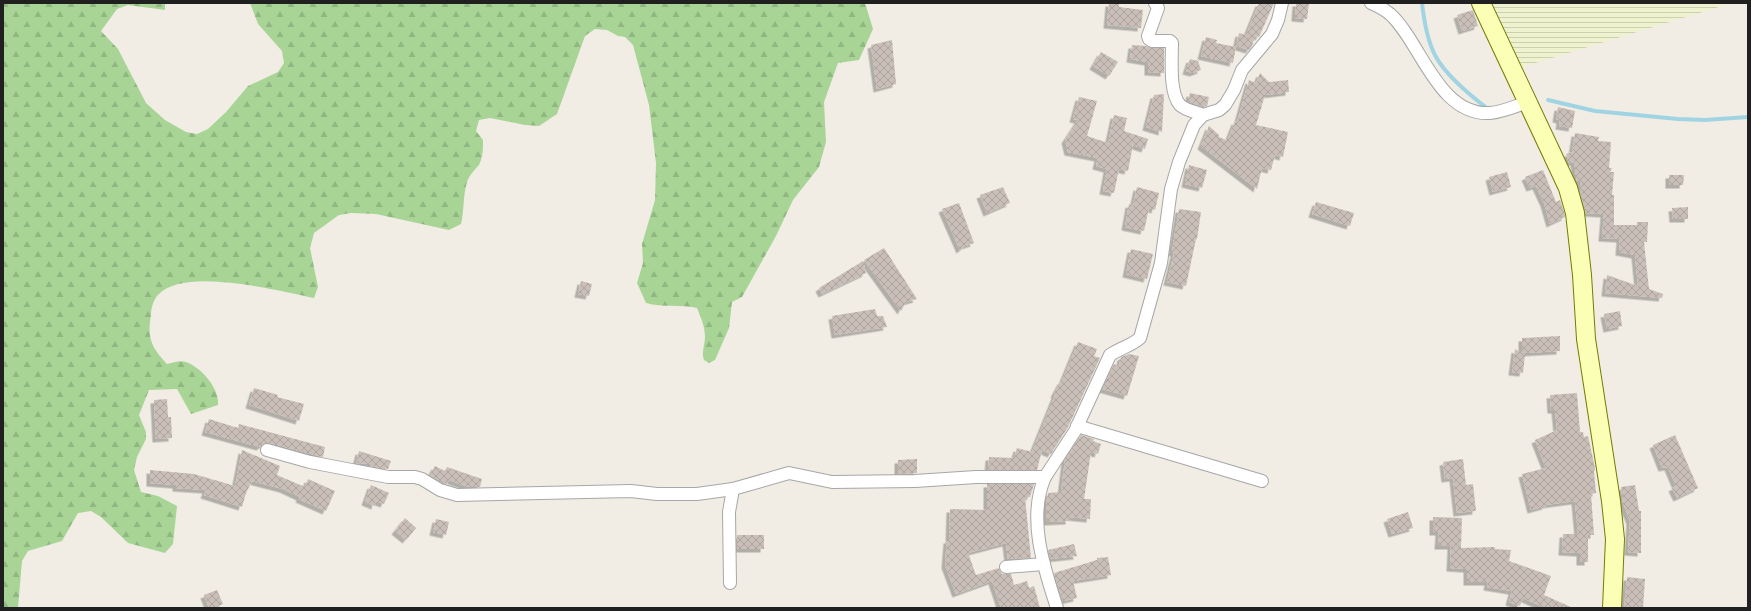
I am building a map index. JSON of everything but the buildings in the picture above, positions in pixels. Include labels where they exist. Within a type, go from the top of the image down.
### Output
[{"type":"street","points":[[1154,3],[1158,8],[1148,36],[1149,39],[1170,41],[1172,43],[1173,86],[1176,97],[1181,105],[1203,115]]},
{"type":"street","points":[[1058,608],[1044,564],[1037,514],[1039,494],[1045,477],[1077,426],[1110,355],[1117,350],[1134,344],[1140,338],[1160,263],[1173,182],[1179,162],[1194,125],[1203,115],[1219,110],[1225,105],[1234,90],[1242,70],[1272,34],[1278,20],[1282,3]]},
{"type":"street","points":[[1372,3],[1390,14],[1398,23],[1432,75],[1450,96],[1467,109],[1481,113],[1491,113],[1509,109],[1525,96]]},
{"type":"street","points":[[1481,3],[1568,188],[1575,213],[1582,275],[1586,338],[1611,501],[1615,539],[1612,608]]},
{"type":"street","points":[[1077,426],[1262,481]]},
{"type":"street","points":[[267,450],[310,462],[388,477],[415,477],[422,479],[440,490],[457,495],[631,491],[657,494],[697,494],[733,489],[790,473],[832,482],[915,481],[976,477],[1045,477]]},
{"type":"street","points":[[730,583],[729,512],[733,489]]},
{"type":"street","points":[[1006,567],[1044,564]]},
{"type":"green space","points":[[3,3],[165,3],[165,10],[128,5],[117,9],[101,31],[118,49],[146,103],[165,120],[186,132],[197,134],[208,129],[226,112],[248,86],[278,72],[284,63],[282,51],[258,24],[250,3],[865,3],[873,29],[859,60],[838,63],[824,102],[826,142],[819,167],[793,200],[776,236],[742,297],[732,302],[729,328],[715,360],[709,363],[704,360],[703,354],[705,333],[697,308],[646,303],[637,283],[643,263],[642,244],[655,200],[656,163],[649,105],[633,45],[625,37],[618,36],[607,30],[595,29],[585,36],[557,114],[539,126],[525,125],[490,118],[479,120],[476,131],[483,140],[482,156],[479,165],[468,179],[461,224],[449,230],[376,214],[351,213],[339,215],[314,233],[310,248],[318,287],[314,298],[257,286],[210,281],[189,282],[171,287],[158,295],[151,310],[150,323],[150,336],[154,347],[167,364],[183,361],[198,369],[213,386],[218,399],[218,405],[191,414],[177,389],[149,390],[139,415],[146,432],[146,439],[137,457],[134,470],[141,492],[158,496],[177,506],[173,544],[165,553],[128,543],[101,517],[91,511],[78,513],[62,541],[28,551],[22,561],[18,608],[3,608]]},
{"type":"green space","points":[[1491,3],[1732,3],[1522,67],[1493,11]]},
{"type":"waterway","points":[[1422,3],[1428,38],[1440,64],[1452,78],[1488,109]]},
{"type":"waterway","points":[[1548,100],[1595,111],[1678,119],[1705,120],[1748,117]]}]
